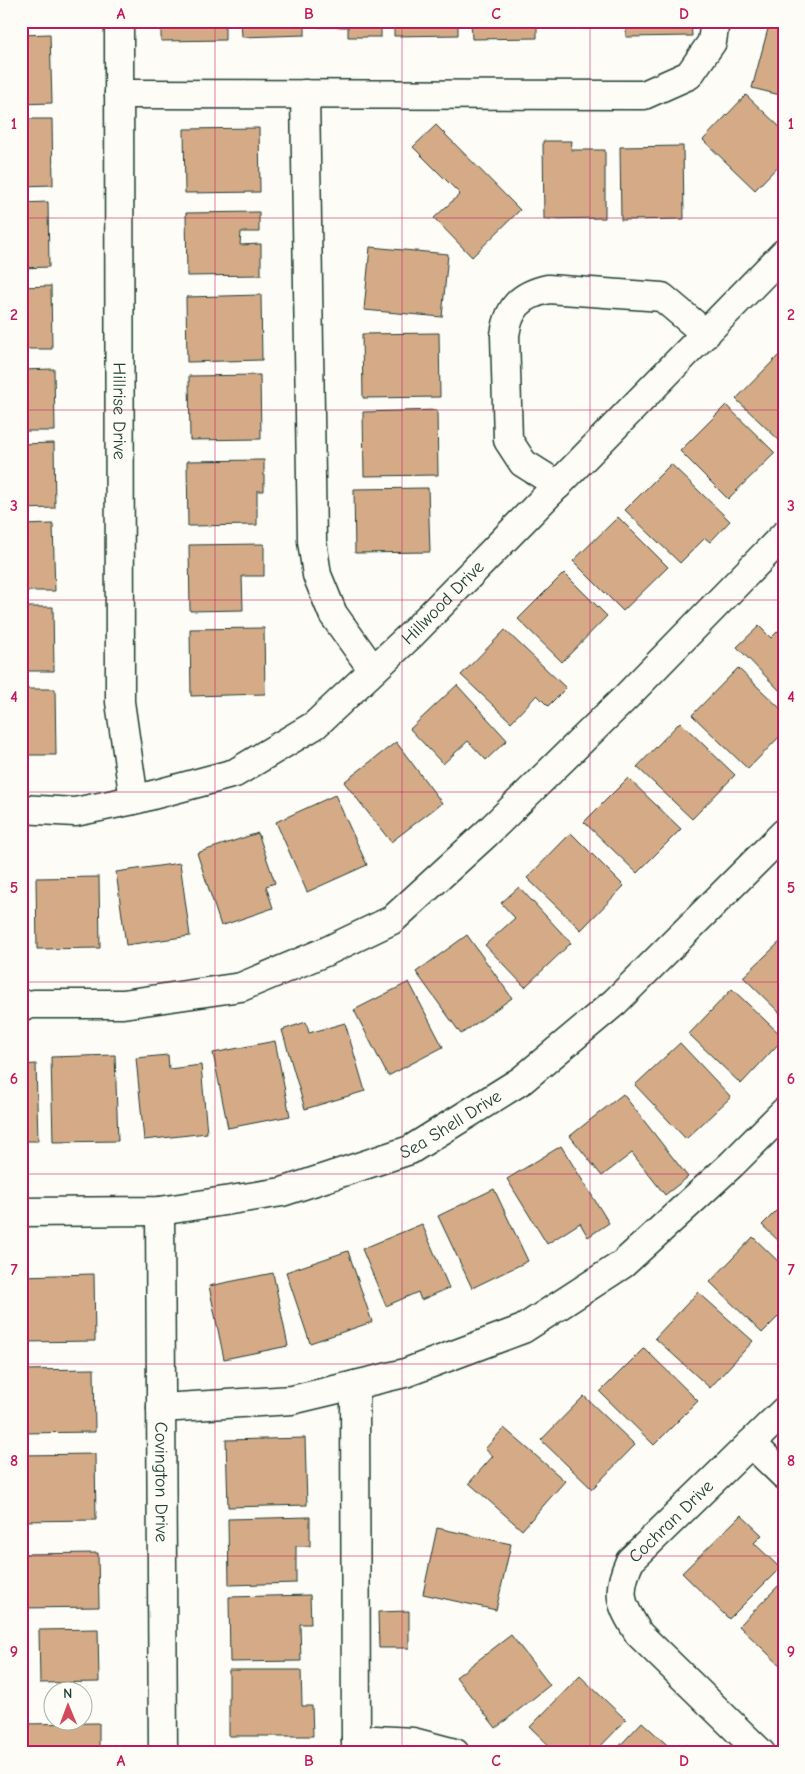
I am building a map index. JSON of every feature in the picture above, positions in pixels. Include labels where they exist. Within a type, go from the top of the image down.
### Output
[{"type":"street","name":"Hillrise Drive","points":[[119,21],[120,702],[134,800]]},
{"type":"street","points":[[119,94],[644,94],[690,75],[712,42],[715,21]]},
{"type":"street","points":[[305,94],[312,541],[317,575],[333,614],[373,670]]},
{"type":"street","name":"Hillwood Drive","points":[[21,809],[75,812],[134,800],[235,773],[315,725],[412,634],[784,253]]},
{"type":"street","points":[[558,484],[523,462],[508,440],[505,335],[507,322],[513,309],[523,299],[535,292],[548,289],[662,297],[706,334]]},
{"type":"street","points":[[21,1006],[34,1004],[123,1004],[241,987],[327,951],[392,920],[486,834],[626,697],[784,535]]},
{"type":"street","name":"Sea Shell Drive","points":[[21,1212],[160,1211],[282,1192],[410,1150],[522,1080],[615,1002],[784,833]]},
{"type":"street","points":[[161,1408],[292,1400],[404,1373],[523,1328],[623,1264],[732,1164],[784,1112]]},
{"type":"street","name":"Covington Drive","points":[[160,1211],[164,1753]]},
{"type":"street","points":[[355,1385],[356,1746],[413,1742],[456,1753]]},
{"type":"street","name":"Cochran Drive","points":[[761,1753],[639,1634],[624,1611],[621,1600],[624,1574],[630,1561],[784,1411]]},
{"type":"street","points":[[751,1443],[784,1475]]},
{"type":"building","points":[[161,21],[225,21],[225,40],[161,41]]},
{"type":"building","points":[[241,21],[305,21],[305,35],[242,37]]},
{"type":"building","points":[[318,21],[381,21],[381,37],[348,37],[348,27],[318,27]]},
{"type":"building","points":[[394,21],[458,21],[458,35],[394,36]]},
{"type":"building","points":[[471,21],[537,21],[537,38],[472,39]]},
{"type":"building","points":[[549,21],[615,21],[615,23],[549,24]]},
{"type":"building","points":[[626,21],[691,21],[692,36],[626,37]]},
{"type":"building","points":[[769,25],[784,29],[784,96],[752,88]]},
{"type":"building","points":[[50,34],[52,103],[21,104],[21,35]]},
{"type":"building","points":[[746,95],[784,131],[784,160],[755,190],[703,140]]},
{"type":"building","points":[[21,119],[52,119],[53,185],[21,186]]},
{"type":"building","points":[[436,125],[520,210],[472,257],[434,218],[460,194],[413,147]]},
{"type":"building","points":[[259,128],[260,192],[185,193],[184,129]]},
{"type":"building","points":[[543,141],[572,141],[571,150],[605,150],[605,218],[544,219]]},
{"type":"building","points":[[683,146],[684,219],[621,220],[620,147]]},
{"type":"building","points":[[48,202],[49,267],[21,268],[21,203]]},
{"type":"building","points":[[259,212],[259,232],[241,232],[240,245],[261,244],[261,275],[187,276],[186,213]]},
{"type":"building","points":[[370,247],[448,254],[442,317],[364,310]]},
{"type":"building","points":[[51,286],[52,349],[21,349],[21,287]]},
{"type":"building","points":[[261,295],[262,360],[187,362],[186,297]]},
{"type":"building","points":[[439,333],[440,397],[363,398],[362,334]]},
{"type":"building","points":[[779,355],[784,360],[784,445],[736,399]]},
{"type":"building","points":[[54,369],[55,431],[21,431],[21,370]]},
{"type":"building","points":[[260,375],[261,439],[190,440],[189,376]]},
{"type":"building","points":[[726,405],[775,453],[728,499],[680,451]]},
{"type":"building","points":[[437,410],[438,475],[364,476],[363,412]]},
{"type":"building","points":[[54,443],[55,508],[21,509],[21,444]]},
{"type":"building","points":[[264,460],[264,491],[257,491],[257,525],[188,526],[187,461]]},
{"type":"building","points":[[671,464],[730,521],[710,542],[705,538],[680,563],[625,510]]},
{"type":"building","points":[[428,488],[430,552],[355,553],[354,489]]},
{"type":"building","points":[[618,517],[668,567],[623,611],[573,561]]},
{"type":"building","points":[[53,524],[55,591],[21,591],[21,525]]},
{"type":"building","points":[[264,544],[264,576],[242,576],[243,610],[190,611],[189,545]]},
{"type":"building","points":[[564,573],[607,616],[562,662],[518,619]]},
{"type":"building","points":[[21,607],[53,607],[54,671],[21,671]]},
{"type":"building","points":[[784,625],[784,695],[737,647],[759,626],[771,638]]},
{"type":"building","points":[[264,628],[265,694],[191,696],[190,629]]},
{"type":"building","points":[[505,630],[566,688],[548,706],[537,695],[511,722],[461,675]]},
{"type":"building","points":[[738,668],[784,712],[784,732],[748,769],[692,715]]},
{"type":"building","points":[[457,685],[507,740],[486,760],[468,741],[443,764],[410,729]]},
{"type":"building","points":[[21,689],[55,689],[56,755],[21,755]]},
{"type":"building","points":[[680,722],[735,775],[692,819],[637,767]]},
{"type":"building","points":[[396,742],[442,803],[391,842],[344,782]]},
{"type":"building","points":[[628,778],[681,829],[637,873],[584,822]]},
{"type":"building","points":[[335,795],[367,865],[307,892],[276,822]]},
{"type":"building","points":[[258,833],[275,883],[266,886],[273,908],[221,926],[197,853]]},
{"type":"building","points":[[571,833],[624,886],[581,930],[527,878]]},
{"type":"building","points":[[180,863],[190,936],[126,945],[116,872]]},
{"type":"building","points":[[99,877],[100,948],[37,949],[36,878]]},
{"type":"building","points":[[519,887],[571,943],[525,987],[485,945],[515,918],[501,903]]},
{"type":"building","points":[[467,935],[512,998],[461,1034],[416,972]]},
{"type":"building","points":[[784,938],[784,1017],[743,977]]},
{"type":"building","points":[[409,982],[443,1047],[388,1076],[354,1010]]},
{"type":"building","points":[[732,989],[784,1038],[741,1084],[689,1034]]},
{"type":"building","points":[[306,1022],[309,1033],[345,1023],[365,1091],[305,1109],[282,1030]]},
{"type":"building","points":[[275,1041],[290,1116],[228,1128],[213,1053]]},
{"type":"building","points":[[680,1043],[731,1097],[686,1139],[635,1085]]},
{"type":"building","points":[[115,1055],[118,1141],[53,1142],[51,1057]]},
{"type":"building","points":[[168,1055],[169,1069],[201,1065],[207,1133],[144,1140],[136,1058]]},
{"type":"building","points":[[36,1064],[38,1141],[21,1141],[21,1065]]},
{"type":"building","points":[[623,1094],[688,1177],[665,1195],[632,1153],[602,1176],[570,1136]]},
{"type":"building","points":[[561,1146],[609,1223],[588,1237],[580,1223],[547,1244],[507,1179]]},
{"type":"building","points":[[494,1189],[528,1261],[472,1288],[438,1216]]},
{"type":"building","points":[[784,1203],[784,1246],[762,1225]]},
{"type":"building","points":[[422,1224],[449,1288],[421,1300],[418,1292],[386,1306],[362,1249]]},
{"type":"building","points":[[753,1237],[784,1267],[784,1311],[762,1333],[710,1282]]},
{"type":"building","points":[[348,1251],[372,1322],[310,1343],[286,1272]]},
{"type":"building","points":[[273,1273],[288,1346],[224,1359],[209,1286]]},
{"type":"building","points":[[94,1274],[95,1341],[21,1342],[21,1276]]},
{"type":"building","points":[[698,1292],[753,1341],[710,1388],[655,1338]]},
{"type":"building","points":[[644,1348],[698,1401],[654,1445],[600,1392]]},
{"type":"building","points":[[94,1369],[95,1432],[21,1433],[21,1370]]},
{"type":"building","points":[[584,1396],[635,1445],[592,1489],[541,1440]]},
{"type":"building","points":[[504,1428],[565,1481],[522,1530],[469,1483],[493,1456],[485,1449]]},
{"type":"building","points":[[305,1438],[307,1505],[228,1507],[226,1440]]},
{"type":"building","points":[[95,1454],[96,1520],[21,1521],[21,1455]]},
{"type":"building","points":[[741,1515],[762,1535],[754,1543],[780,1568],[729,1619],[682,1573]]},
{"type":"building","points":[[310,1517],[310,1546],[296,1546],[296,1583],[229,1585],[228,1519]]},
{"type":"building","points":[[437,1528],[511,1544],[496,1610],[423,1594]]},
{"type":"building","points":[[98,1553],[99,1607],[21,1608],[21,1554]]},
{"type":"building","points":[[784,1580],[784,1669],[739,1626]]},
{"type":"building","points":[[310,1595],[311,1624],[300,1624],[301,1661],[230,1662],[229,1597]]},
{"type":"building","points":[[409,1611],[409,1648],[379,1648],[378,1612]]},
{"type":"building","points":[[98,1629],[99,1682],[40,1683],[39,1630]]},
{"type":"building","points":[[511,1635],[550,1685],[496,1728],[456,1677]]},
{"type":"building","points":[[229,1670],[301,1670],[302,1706],[312,1706],[313,1736],[229,1736]]},
{"type":"building","points":[[580,1676],[626,1720],[594,1753],[557,1753],[530,1727]]},
{"type":"building","points":[[642,1722],[676,1753],[613,1753]]},
{"type":"building","points":[[92,1723],[99,1723],[99,1753],[21,1753],[21,1724],[42,1724],[42,1732],[92,1732]]},
{"type":"building","points":[[305,1749],[305,1753],[227,1753],[227,1750]]}]
